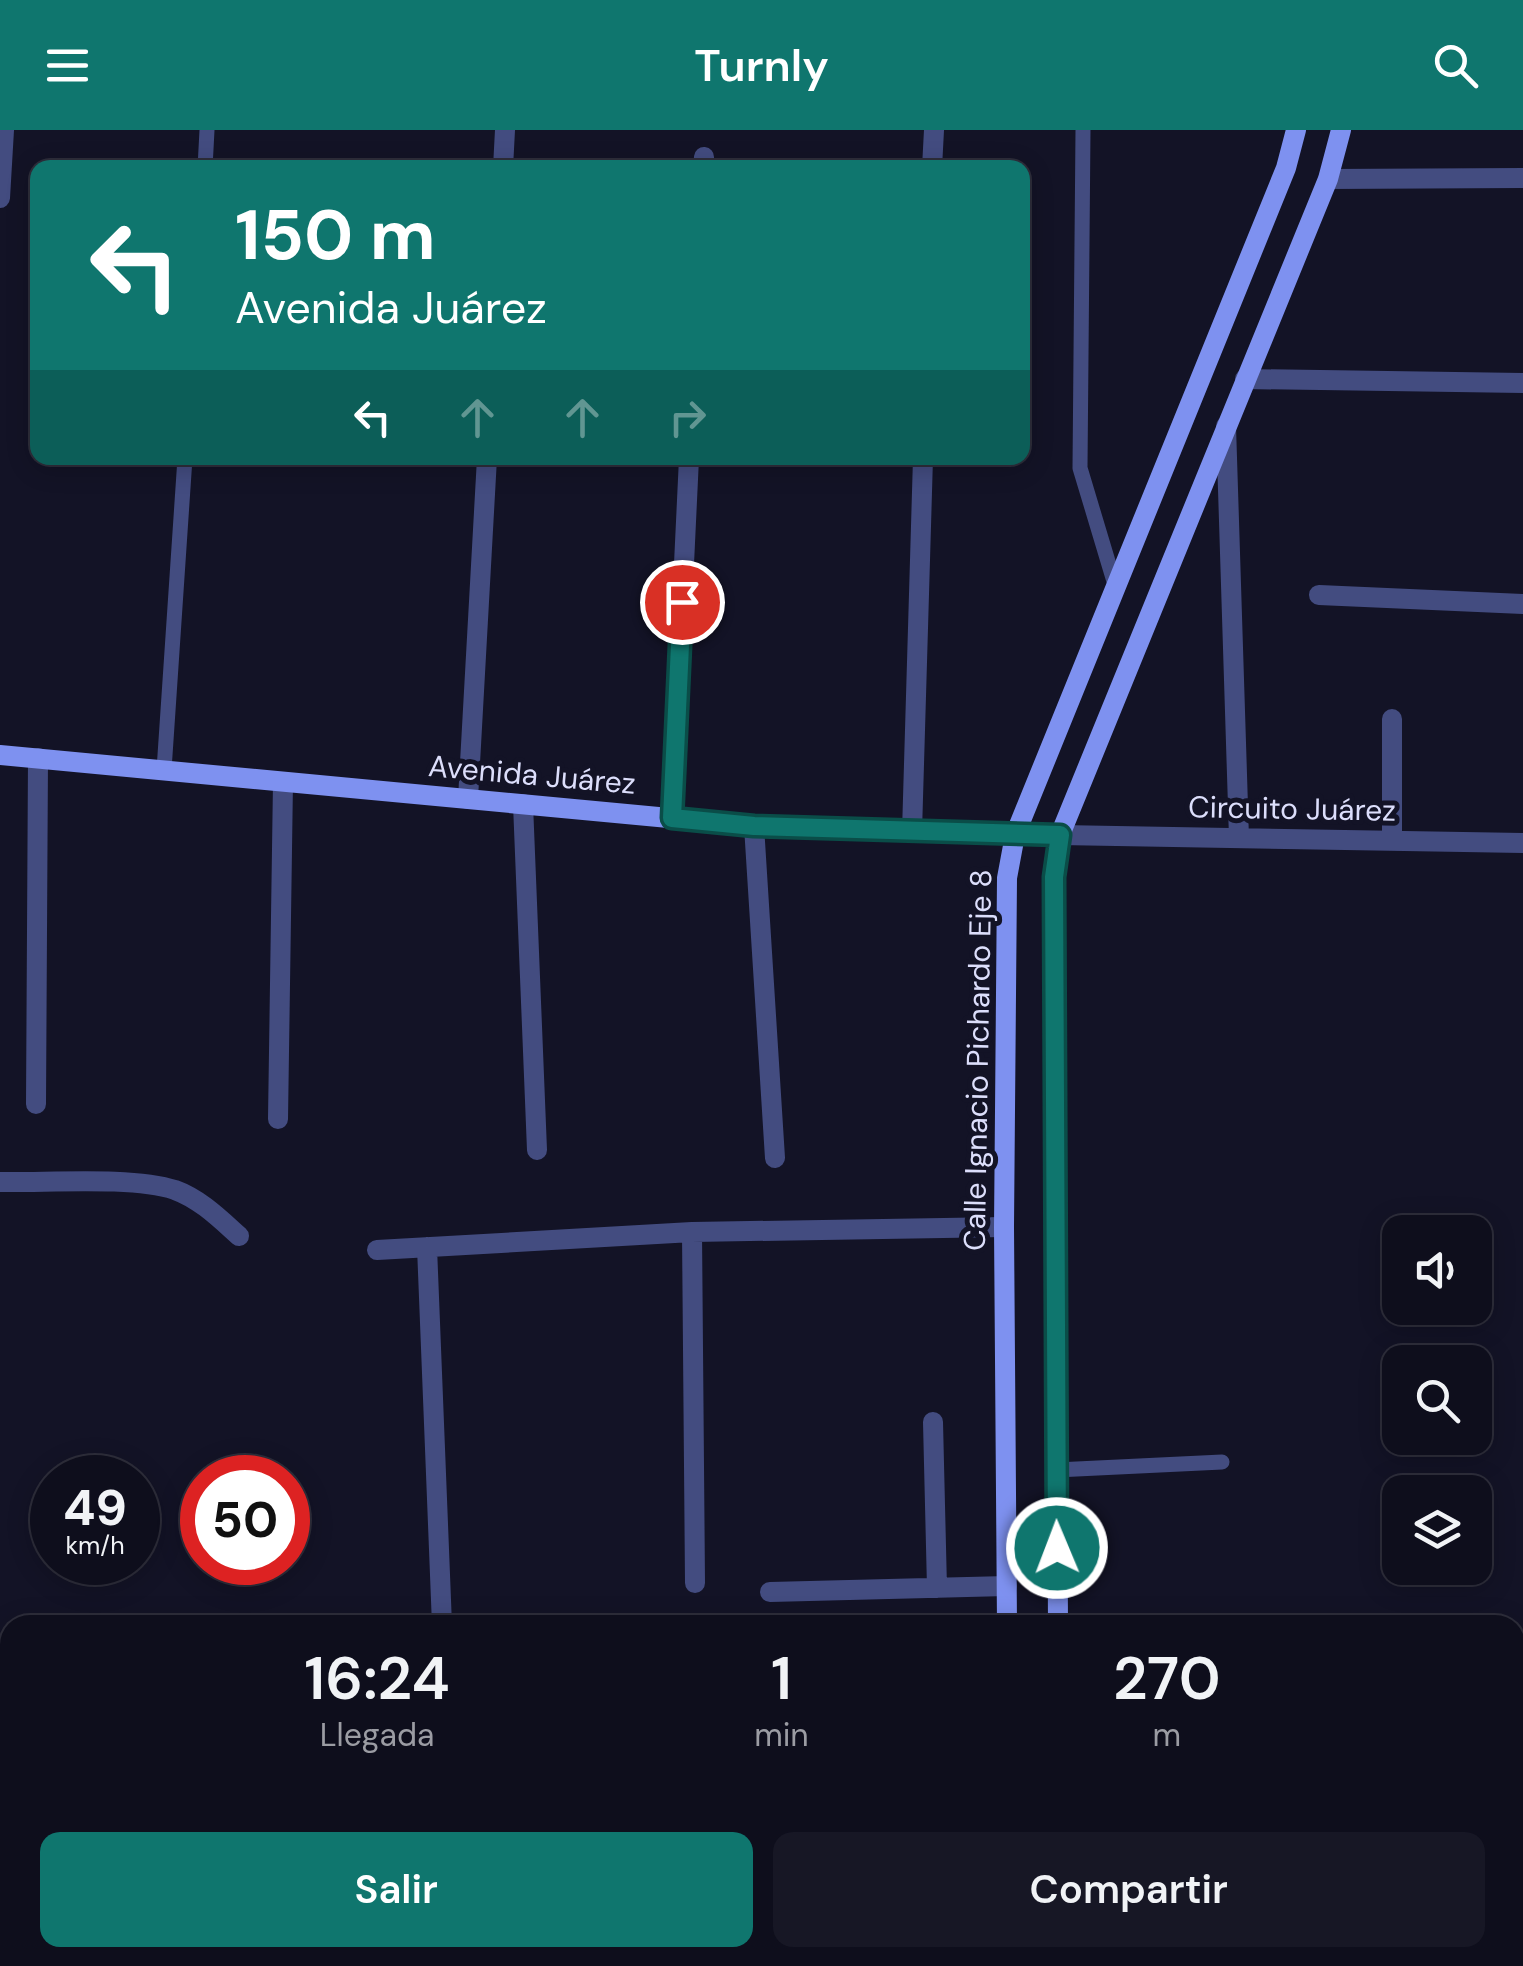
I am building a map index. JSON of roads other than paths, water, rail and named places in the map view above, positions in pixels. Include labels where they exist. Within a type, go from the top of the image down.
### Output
[{"type":"main road","name":"Calle Ignacio Pichardo Eje 8","points":[[1007,1615],[1007,878],[1015,836],[1286,168],[1296,130]]},
{"type":"main road","points":[[1058,1615],[1054,877],[1060,835],[1328,178],[1340,130]]},
{"type":"main road","name":"Avenida Juárez","points":[[0,755],[754,826],[1060,835]]},
{"type":"street","points":[[0,198],[4,130]]},
{"type":"street","points":[[503,160],[505,130]]},
{"type":"street","points":[[932,160],[934,130]]},
{"type":"street","points":[[1328,178],[1523,178]]},
{"type":"street","points":[[1245,379],[1523,382]]},
{"type":"street","points":[[1226,424],[1239,838]]},
{"type":"street","points":[[468,799],[487,465]]},
{"type":"street","points":[[672,818],[689,465]]},
{"type":"street","points":[[912,832],[923,465]]},
{"type":"street","points":[[1319,595],[1523,604]]},
{"type":"street","points":[[1392,719],[1392,841]]},
{"type":"street","points":[[36,1104],[38,758]]},
{"type":"street","points":[[278,1119],[283,782]]},
{"type":"street","points":[[524,804],[537,1150]]},
{"type":"street","points":[[754,826],[775,1158]]},
{"type":"street","name":"Circuito Juárez","points":[[1060,835],[1523,843]]},
{"type":"street","points":[[0,1182],[147,1184],[177,1191],[208,1209],[239,1236]]},
{"type":"street","points":[[377,1250],[692,1232],[1004,1227]]},
{"type":"street","points":[[692,1232],[695,1583]]},
{"type":"street","points":[[426,1247],[442,1615]]},
{"type":"street","points":[[933,1422],[937,1588]]},
{"type":"street","points":[[770,1592],[1007,1586]]},
{"type":"lane","points":[[205,160],[207,130]]},
{"type":"lane","points":[[1083,130],[1080,468],[1116,588]]},
{"type":"lane","points":[[164,770],[185,465]]},
{"type":"lane","points":[[1056,1470],[1222,1462]]}]
